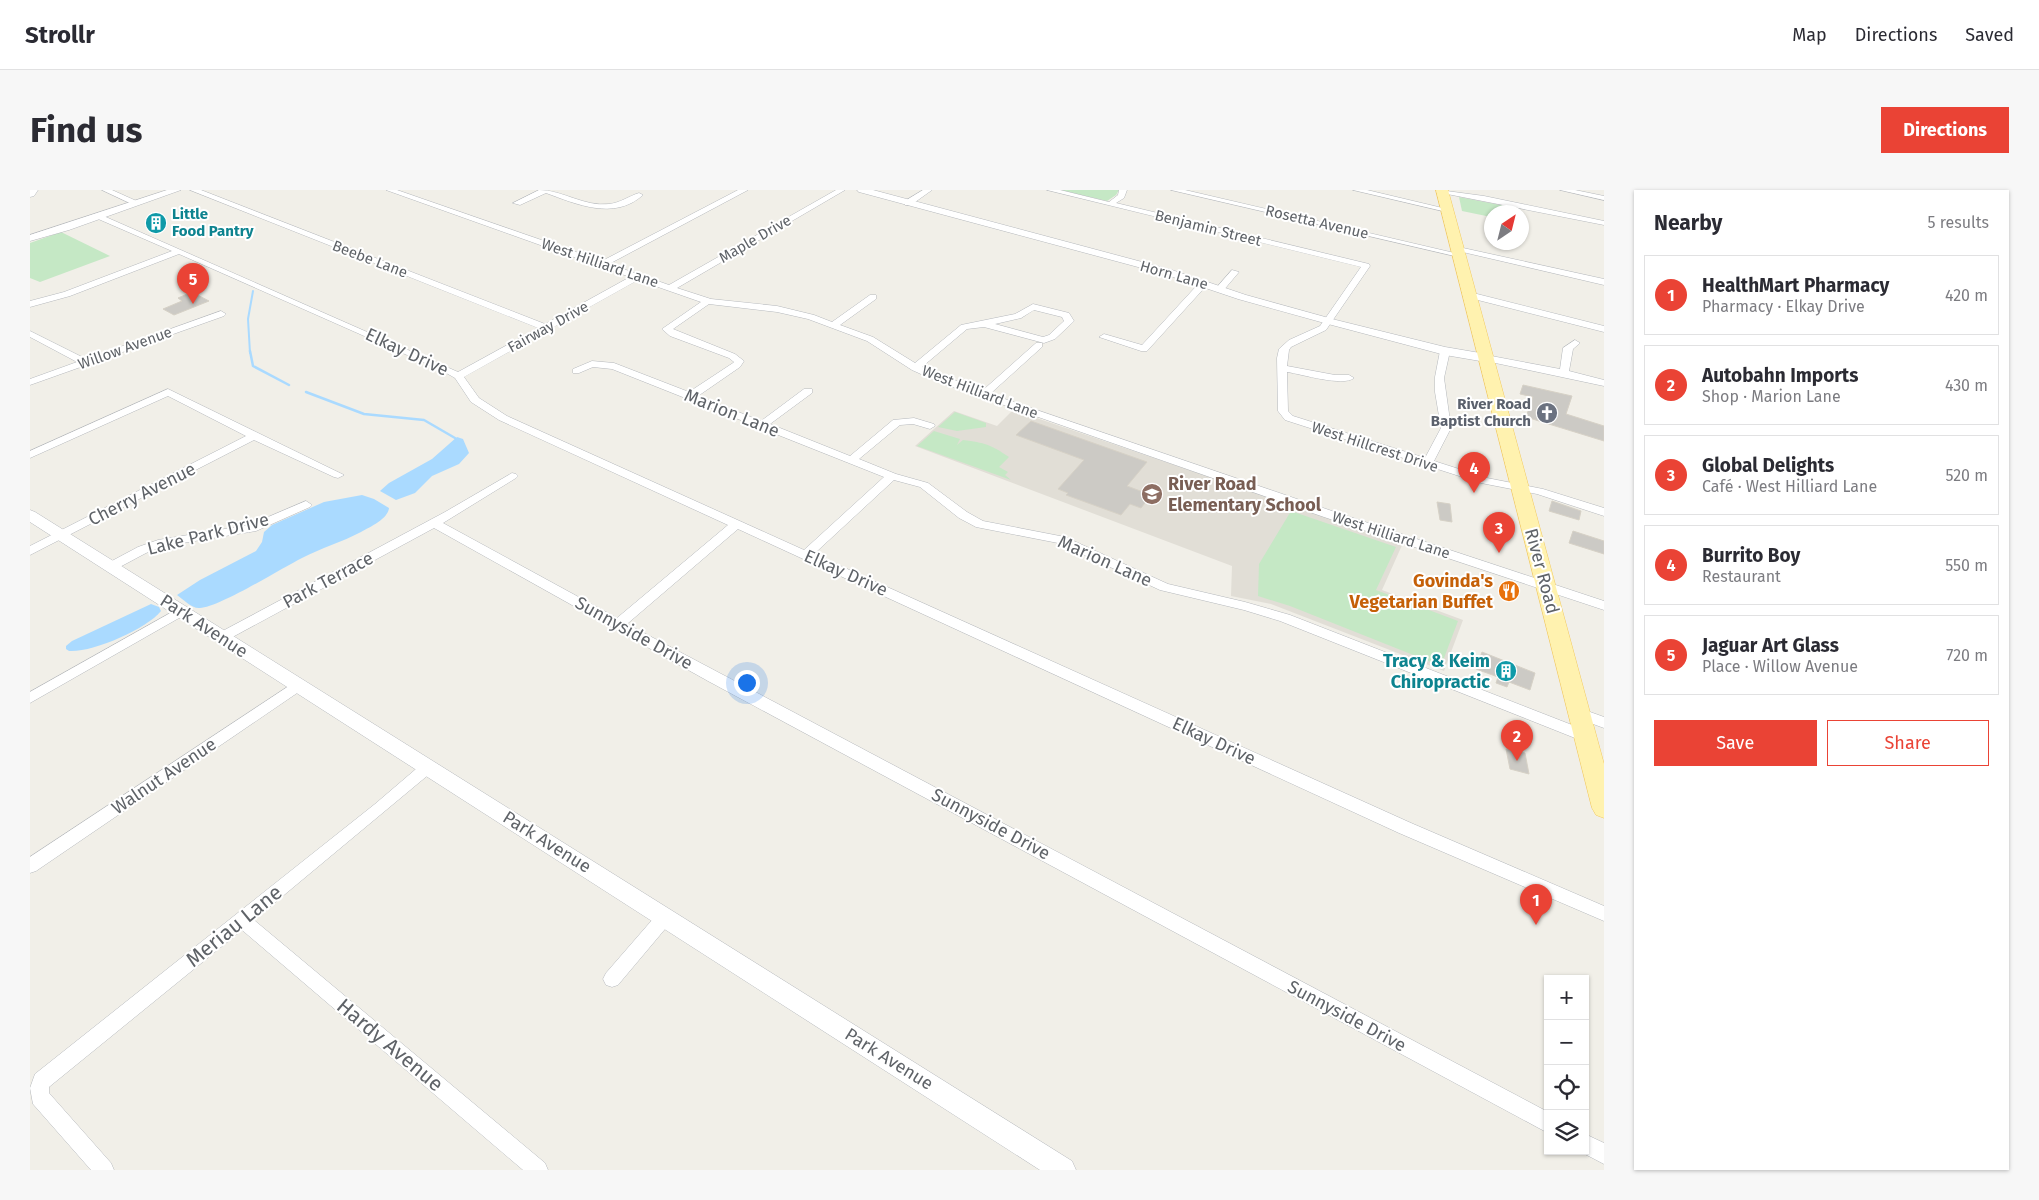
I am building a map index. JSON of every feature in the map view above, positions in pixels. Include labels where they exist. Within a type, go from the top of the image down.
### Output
[{"type":"main road","points":[[30,194],[33,190]]},
{"type":"main road","name":"River Road","points":[[1442,191],[1604,808]]},
{"type":"street","points":[[106,190],[138,203]]},
{"type":"street","points":[[30,238],[176,190]]},
{"type":"street","name":"Beebe Lane","points":[[194,190],[546,328]]},
{"type":"street","name":"West Hilliard Lane","points":[[390,190],[708,301],[785,310],[833,325],[879,344],[915,368],[931,376],[983,395],[1371,529],[1604,606]]},
{"type":"street","points":[[517,203],[544,190],[602,207],[618,205],[639,195]]},
{"type":"street","points":[[603,264],[744,190]]},
{"type":"street","name":"Maple Drive","points":[[670,288],[841,190]]},
{"type":"street","name":"Horn Lane","points":[[862,190],[1204,283],[1328,321],[1445,351],[1486,358]]},
{"type":"street","points":[[908,203],[928,190]]},
{"type":"street","name":"Benjamin Street","points":[[1051,190],[1366,266],[1328,321]]},
{"type":"street","points":[[1111,204],[1121,196],[1123,190]]},
{"type":"street","name":"Rosetta Avenue","points":[[1174,190],[1604,282]]},
{"type":"street","points":[[1357,190],[1447,210]]},
{"type":"street","points":[[1564,190],[1604,198]]},
{"type":"street","points":[[1442,191],[1604,223]]},
{"type":"street","name":"Elkay Drive","points":[[100,216],[444,368],[458,376],[475,400],[494,413],[1405,828],[1604,914]]},
{"type":"street","points":[[30,304],[67,294],[179,251]]},
{"type":"street","points":[[1220,289],[1235,272]]},
{"type":"street","name":"Fairway Drive","points":[[458,376],[638,276]]},
{"type":"street","points":[[1104,337],[1144,350],[1204,283]]},
{"type":"street","points":[[1469,295],[1604,328]]},
{"type":"street","points":[[833,325],[873,297]]},
{"type":"street","points":[[690,396],[742,360],[673,334],[663,328],[708,301]]},
{"type":"street","points":[[915,368],[964,327],[1018,316],[1030,308],[1036,307],[1062,314],[1069,319],[1052,337],[1044,340],[1035,340],[984,324]]},
{"type":"street","name":"Willow Avenue","points":[[30,382],[221,314]]},
{"type":"street","points":[[1328,321],[1319,331],[1286,345],[1283,352],[1283,368],[1335,378],[1349,378]]},
{"type":"street","points":[[31,334],[85,362]]},
{"type":"street","points":[[1564,373],[1568,348],[1575,343]]},
{"type":"street","points":[[983,395],[1039,345]]},
{"type":"street","points":[[1428,464],[1446,428],[1440,392],[1440,378],[1445,351]]},
{"type":"street","points":[[1486,358],[1604,383]]},
{"type":"street","name":"Marion Lane","points":[[576,371],[592,364],[609,365],[892,476],[924,485],[964,515],[980,524],[1054,538],[1164,587],[1245,606],[1285,618],[1585,736]]},
{"type":"street","name":"West Hillcrest Drive","points":[[1283,368],[1282,407],[1284,414],[1289,418],[1428,464],[1485,481],[1539,492],[1604,512]]},
{"type":"street","points":[[762,425],[808,391]]},
{"type":"street","points":[[30,455],[164,392],[170,392],[254,436],[338,475]]},
{"type":"street","points":[[852,460],[894,423],[908,421],[930,426]]},
{"type":"street","name":"Cherry Avenue","points":[[30,551],[254,436]]},
{"type":"street","name":"Park Terrace","points":[[222,637],[434,523],[512,476]]},
{"type":"street","points":[[806,555],[892,476]]},
{"type":"street","name":"Lake Park Drive","points":[[112,566],[162,542],[246,529],[306,506]]},
{"type":"street","name":"Park Avenue","points":[[30,515],[1063,1170]]},
{"type":"street","name":"Sunnyside Drive","points":[[434,523],[618,625],[1544,1122]]},
{"type":"street","points":[[618,625],[737,524]]},
{"type":"street","points":[[30,698],[181,612]]},
{"type":"street","name":"Walnut Avenue","points":[[30,866],[298,685]]},
{"type":"street","points":[[1579,713],[1604,723]]},
{"type":"street","name":"Meriau Lane","points":[[104,1170],[40,1097],[41,1084],[45,1078],[242,920],[428,767]]},
{"type":"street","points":[[612,979],[665,917]]},
{"type":"street","name":"Hardy Avenue","points":[[242,920],[538,1170]]},
{"type":"street","points":[[1589,1146],[1604,1154]]},
{"type":"shaded area","name":"River Road Elementary School","points":[[1013,410],[1403,543],[1382,590],[1463,620],[1444,671],[1271,604],[1231,596],[1232,566],[915,446],[954,411],[997,426]]},
{"type":"green space","points":[[1060,190],[1119,190],[1116,195],[1107,201]]},
{"type":"green space","points":[[1459,197],[1500,205],[1484,205],[1484,216],[1462,211]]},
{"type":"green space","points":[[61,232],[110,256],[40,282],[30,278],[30,243]]},
{"type":"green space","points":[[955,412],[986,423],[986,427],[957,431],[938,427]]},
{"type":"green space","points":[[934,431],[960,439],[957,445],[963,440],[977,442],[992,447],[1009,457],[999,467],[1008,472],[1005,475],[1011,480],[917,446]]},
{"type":"green space","points":[[1291,511],[1396,547],[1376,590],[1458,621],[1441,666],[1290,606],[1258,596],[1259,564]]},
{"type":"water","points":[[457,437],[463,439],[469,453],[459,464],[432,476],[415,493],[396,500],[380,491],[389,483],[432,459]]},
{"type":"water","points":[[362,495],[374,499],[389,508],[382,519],[369,528],[309,554],[221,602],[197,608],[177,595],[200,580],[256,551],[262,542],[264,532],[272,525],[324,502]]},
{"type":"water","points":[[151,604],[159,607],[161,611],[154,618],[132,632],[91,648],[79,651],[69,651],[66,649],[66,646],[72,641]]},
{"type":"building","points":[[192,292],[209,301],[174,315],[163,309],[182,301],[178,298]]},
{"type":"building","name":"River Road Baptist Church","points":[[1523,385],[1572,396],[1566,414],[1604,426],[1604,441],[1526,417],[1533,397],[1520,394]]},
{"type":"building","name":"River Road Elementary School","points":[[1031,421],[1147,462],[1127,486],[1151,495],[1141,508],[1130,504],[1121,515],[1066,495],[1068,493],[1058,489],[1084,460],[1016,435]]},
{"type":"building","points":[[1552,501],[1581,511],[1579,520],[1549,511]]},
{"type":"building","points":[[1437,502],[1450,504],[1452,522],[1440,520]]},
{"type":"building","points":[[1573,531],[1604,541],[1604,554],[1569,543]]},
{"type":"building","name":"Tracy & Keim Chiropractic","points":[[1482,652],[1535,673],[1530,690],[1509,682],[1507,687],[1496,683],[1498,677],[1476,669]]},
{"type":"building","points":[[1506,749],[1525,753],[1529,774],[1510,769]]},
{"type":"waterway","points":[[250,353],[248,319],[253,291]]},
{"type":"waterway","points":[[250,351],[253,366],[289,385]]},
{"type":"waterway","points":[[306,392],[364,414],[424,420],[455,438]]},
{"type":"place","name":"Little Food Pantry","points":[[156,223]]},
{"type":"place","name":"Jaguar Art Glass","points":[[193,304]]},
{"type":"place","name":"River Road Baptist Church","points":[[1547,413]]},
{"type":"place","name":"Burrito Boy","points":[[1474,493]]},
{"type":"place","name":"River Road Elementary School","points":[[1152,494]]},
{"type":"place","name":"Global Delights","points":[[1499,553]]},
{"type":"place","name":"Govinda's Vegetarian Buffet","points":[[1509,591]]},
{"type":"place","name":"Tracy & Keim Chiropractic","points":[[1506,671]]},
{"type":"place","name":"Autobahn Imports","points":[[1517,761]]},
{"type":"place","name":"HealthMart Pharmacy","points":[[1536,925]]}]
